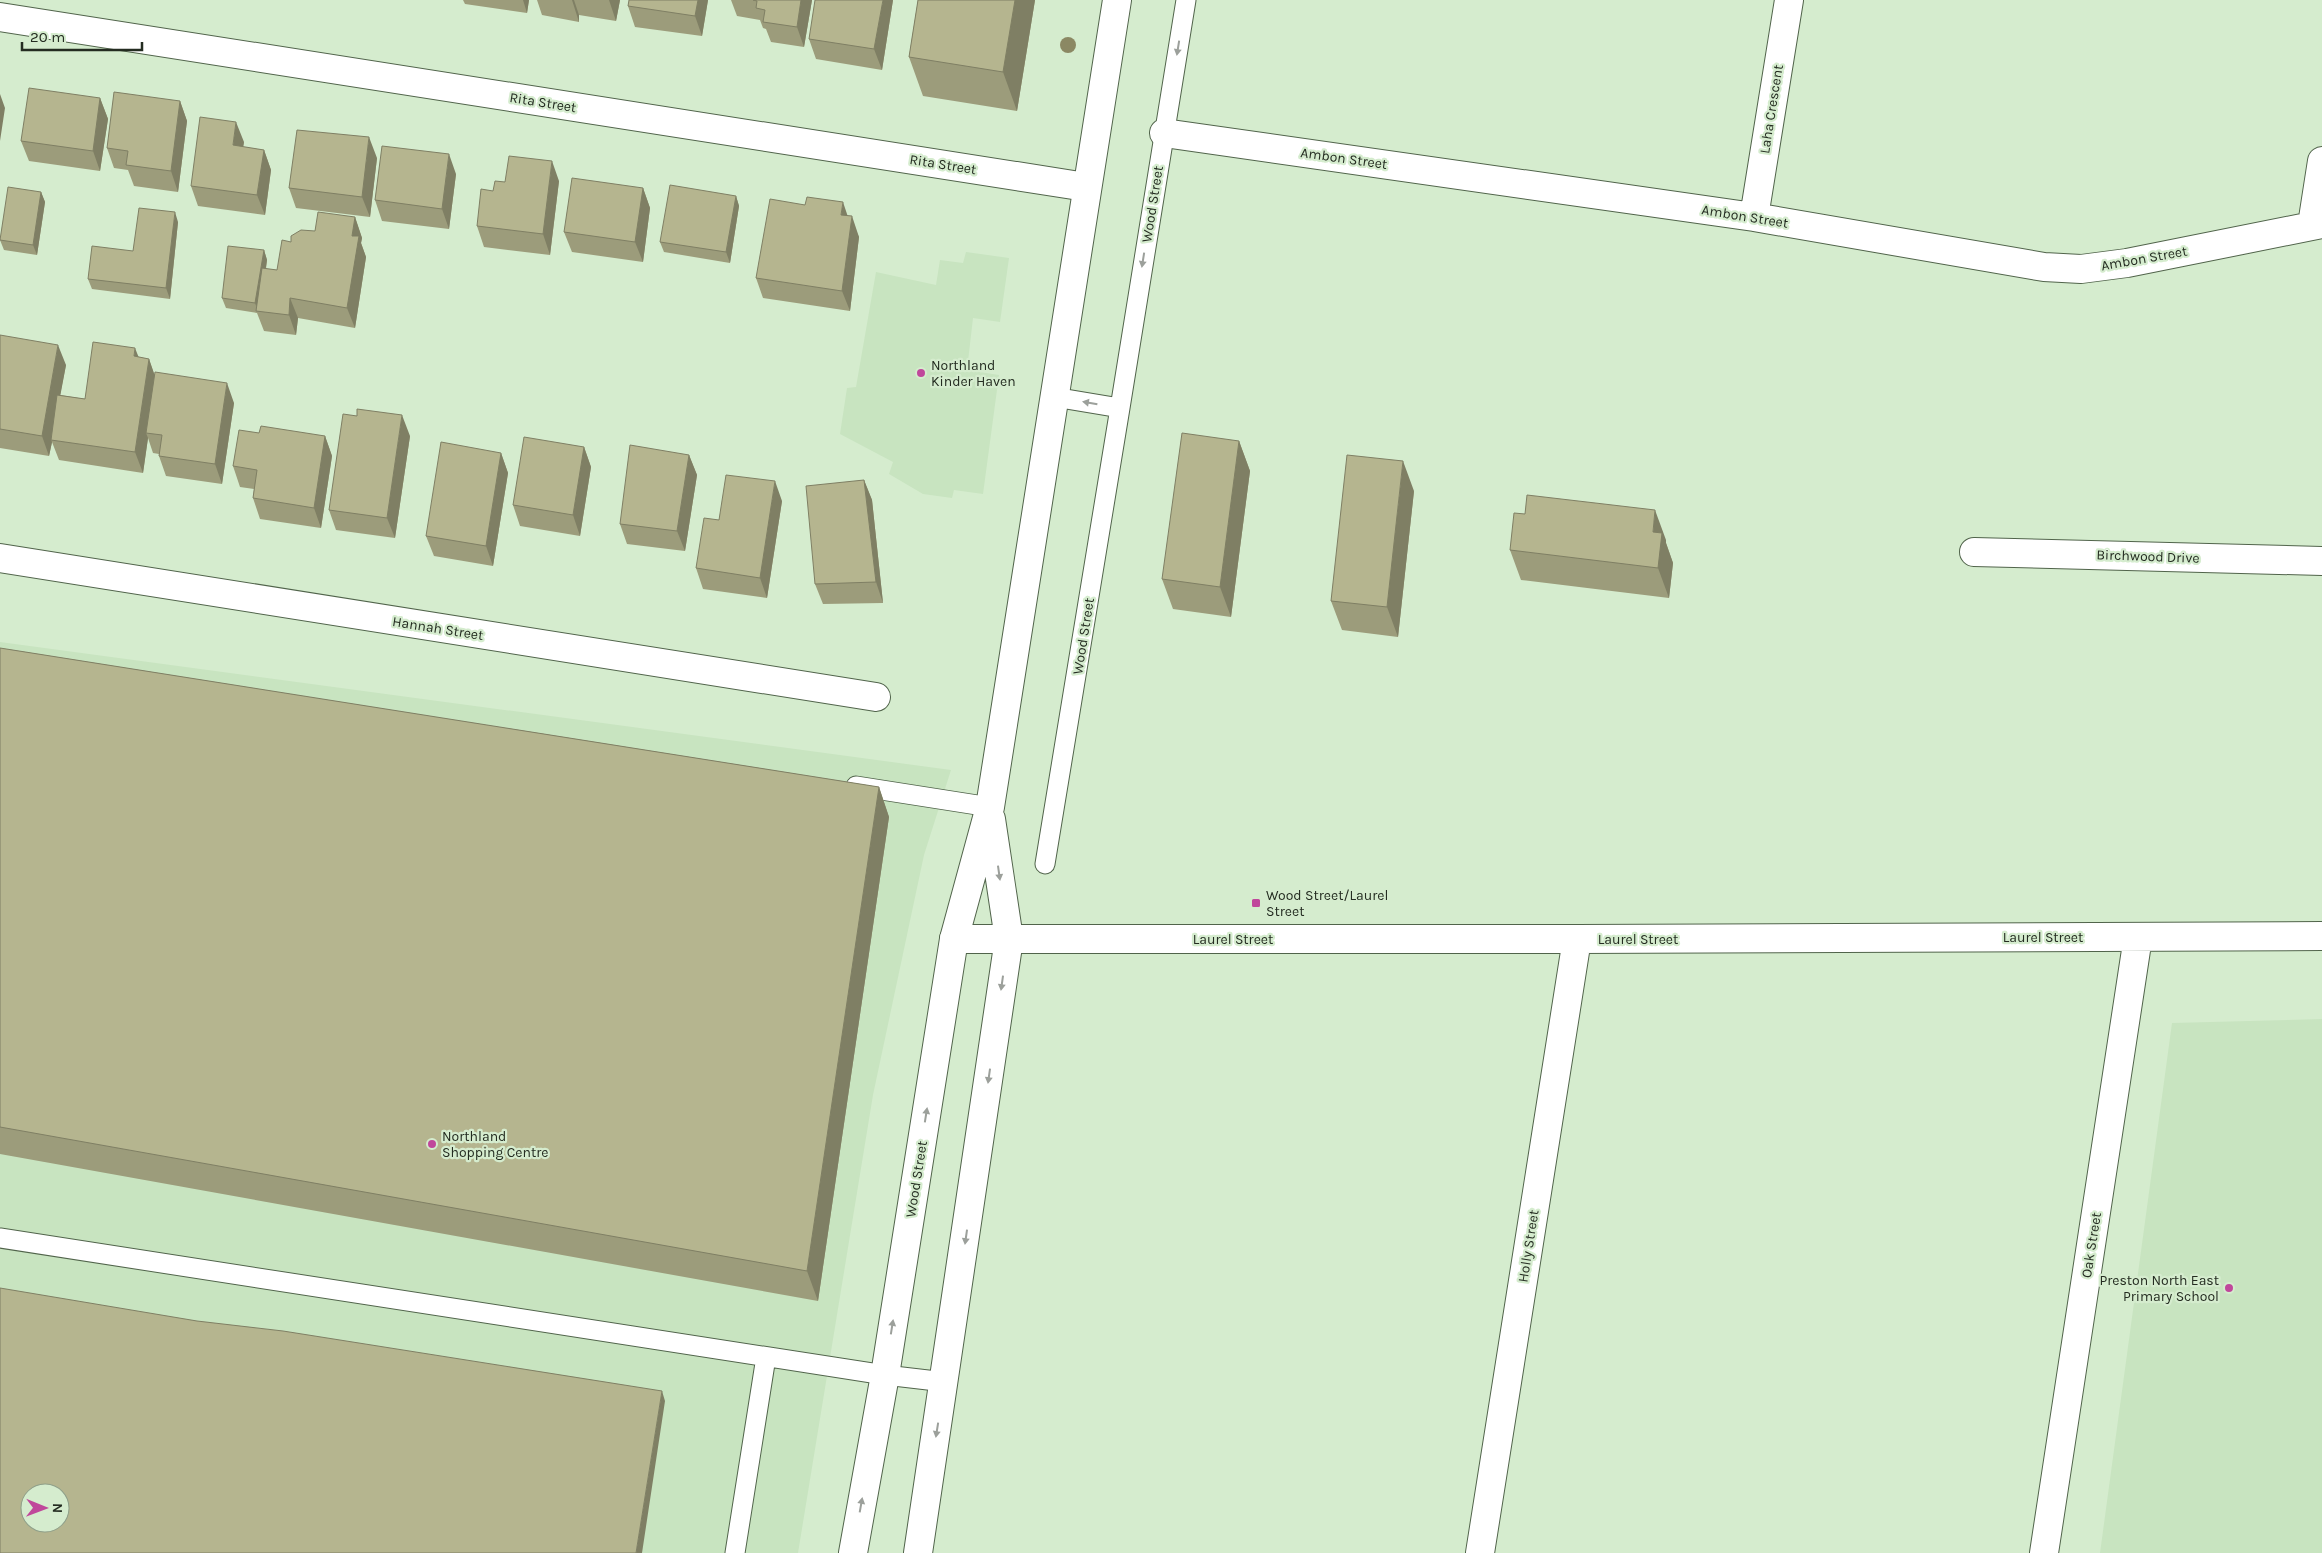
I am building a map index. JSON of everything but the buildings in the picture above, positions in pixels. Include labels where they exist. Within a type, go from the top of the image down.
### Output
[{"type":"street","name":"Wood Street","points":[[853,1553],[885,1375],[954,939],[990,807],[1086,186],[1117,0]]},
{"type":"street","name":"Laha Crescent","points":[[1754,217],[1789,0]]},
{"type":"street","name":"Rita Street","points":[[0,17],[1086,186]]},
{"type":"street","name":"Ambon Street","points":[[1164,132],[1754,217],[2044,267],[2081,269],[2126,263],[2317,225]]},
{"type":"street","points":[[2317,225],[2322,161]]},
{"type":"street","name":"Birchwood Drive","points":[[1974,552],[2322,561]]},
{"type":"street","name":"Hannah Street","points":[[0,558],[876,697]]},
{"type":"street","name":"Wood Street","points":[[918,1553],[945,1382],[1009,939],[990,807]]},
{"type":"street","name":"Laurel Street","points":[[954,939],[2322,936]]},
{"type":"street","name":"Oak Street","points":[[2044,1553],[2138,937]]},
{"type":"street","name":"Holly Street","points":[[1480,1553],[1577,939]]},
{"type":"lane","name":"Wood Street","points":[[1045,864],[1186,0]]},
{"type":"lane","points":[[1054,397],[1120,408]]},
{"type":"lane","points":[[840,784],[990,807]]},
{"type":"lane","points":[[0,1238],[766,1357],[945,1382]]},
{"type":"lane","points":[[736,1553],[766,1357]]},
{"type":"shaded area","name":"Northland Kinder Haven","points":[[966,252],[1009,258],[1000,322],[973,318],[967,370],[999,375],[983,494],[954,490],[952,498],[923,494],[889,474],[893,462],[840,434],[847,388],[856,387],[876,272],[936,285],[940,260],[963,263]]},
{"type":"shaded area","name":"Northland Shopping Centre","points":[[0,642],[951,770],[924,855],[873,1095],[798,1553],[0,1553]]},
{"type":"shaded area","name":"Preston North East Primary School","points":[[2322,1019],[2322,1553],[2100,1553],[2172,1023]]},
{"type":"place","name":"Northland Kinder Haven","points":[[921,373]]},
{"type":"place","name":"Wood Street/Laurel Street","points":[[1256,903]]},
{"type":"place","name":"Northland Shopping Centre","points":[[432,1144]]},
{"type":"place","name":"Preston North East Primary School","points":[[2229,1288]]}]
